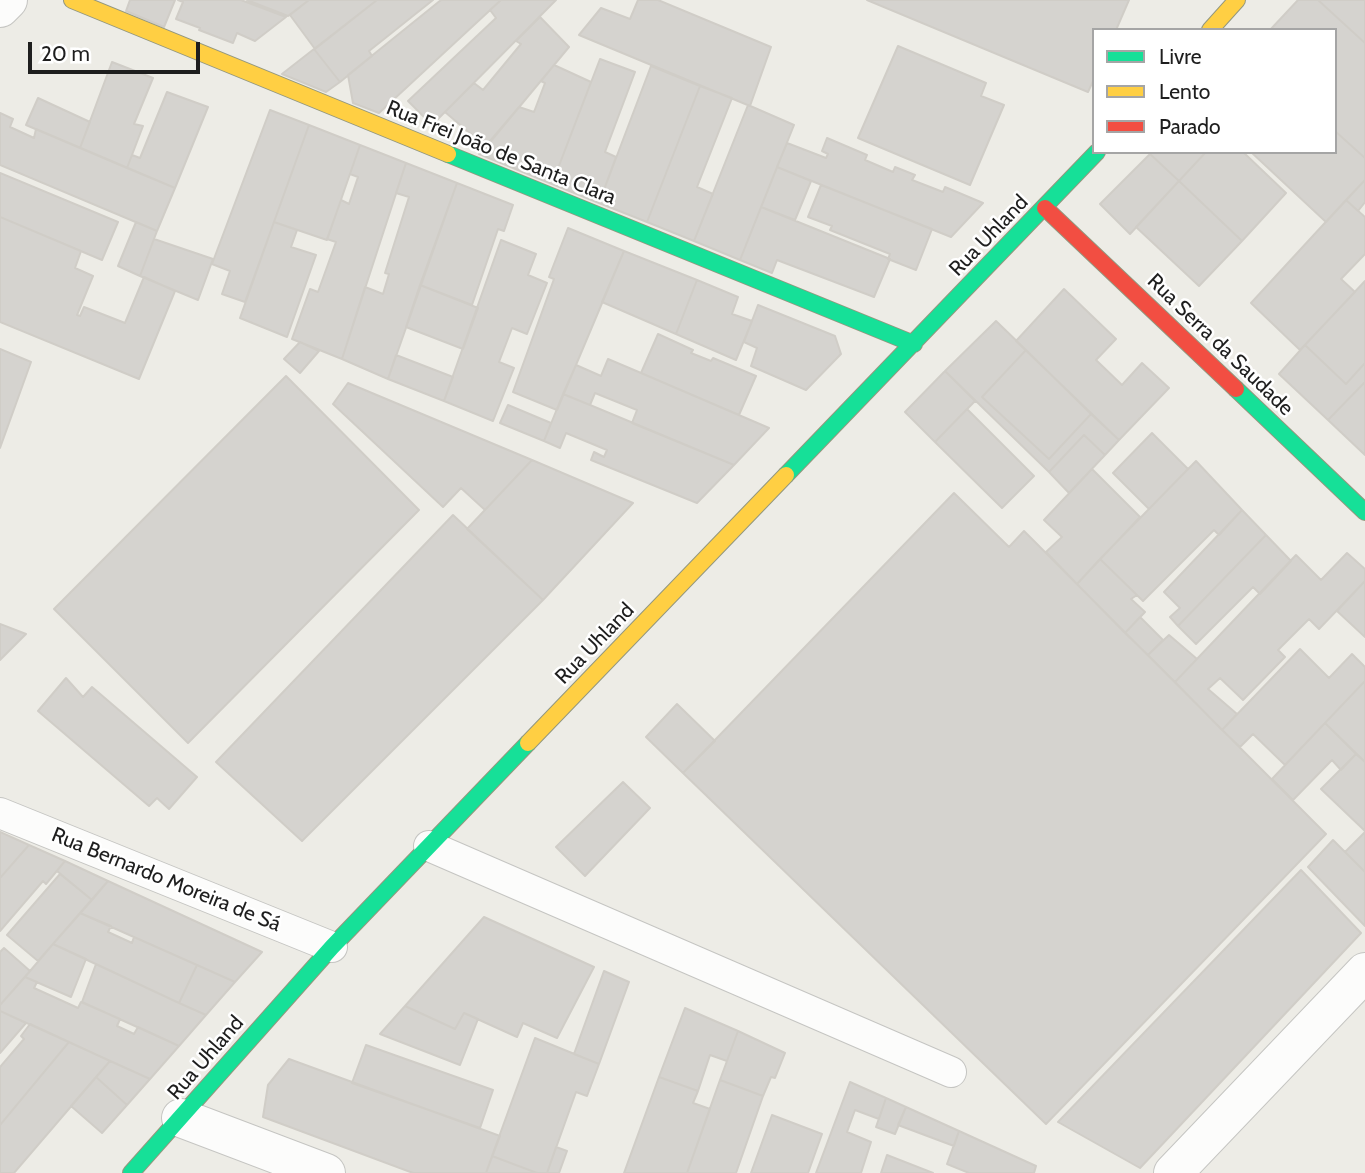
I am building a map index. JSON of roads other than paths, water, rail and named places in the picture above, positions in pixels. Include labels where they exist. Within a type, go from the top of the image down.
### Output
[{"type":"street","points":[[0,8],[8,0]]},
{"type":"street","name":"Rua Frei João de Santa Clara","points":[[72,0],[914,344]]},
{"type":"street","points":[[1212,28],[1237,0]]},
{"type":"street","name":"Rua Uhland","points":[[131,1173],[332,947],[1095,154]]},
{"type":"street","name":"Rua Serra da Saudade","points":[[1045,208],[1365,512]]},
{"type":"street","points":[[1173,1173],[1365,971]]},
{"type":"street","points":[[181,1118],[326,1173]]},
{"type":"lane","name":"Rua Bernardo Moreira de Sá","points":[[0,813],[332,947]]},
{"type":"lane","points":[[429,846],[951,1072]]}]
